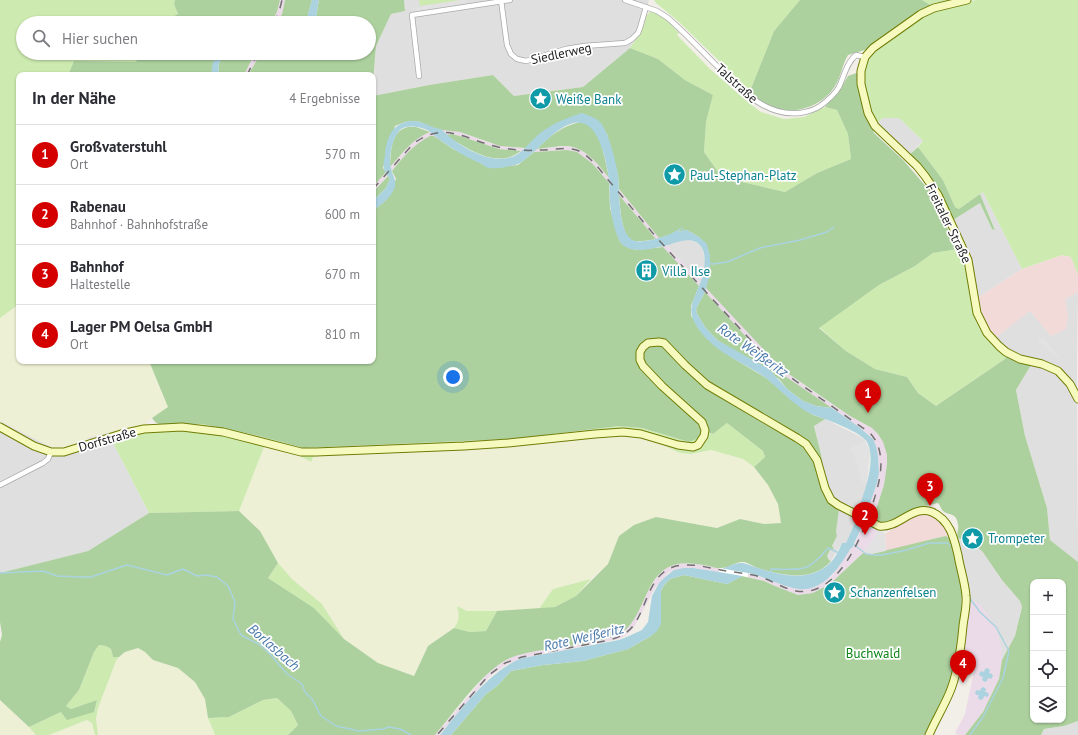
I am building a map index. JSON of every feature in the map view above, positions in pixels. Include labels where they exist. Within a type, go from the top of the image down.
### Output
[{"type":"street","points":[[419,76],[412,15],[510,0]]},
{"type":"street","name":"Talstraße","points":[[624,0],[659,12],[668,18],[746,94],[763,106],[776,111],[792,114],[808,112],[819,106],[838,88],[852,58],[856,56],[865,57]]},
{"type":"street","points":[[865,57],[873,48],[921,14],[934,8],[967,0]]},
{"type":"street","name":"Siedlerweg","points":[[501,1],[507,45],[510,54],[517,59],[526,60],[566,49],[624,43],[632,40],[638,33],[646,7]]},
{"type":"street","name":"Freitaler Straße","points":[[865,57],[861,71],[861,84],[868,113],[874,126],[917,166],[938,195],[968,260],[977,313],[987,333],[1006,352],[1058,371],[1070,384],[1078,399]]},
{"type":"street","name":"Dorfstraße","points":[[0,427],[34,446],[51,452],[64,452],[121,434],[144,430],[182,427],[204,429],[244,437],[301,452],[464,446],[624,432],[641,434],[678,445],[693,447],[698,445],[704,436],[705,430],[702,422],[651,376],[640,360],[640,352],[643,346],[648,343],[659,342],[668,347],[707,385],[806,444],[817,460],[825,488],[829,496],[838,505],[878,526],[883,527],[894,524],[910,515],[922,511],[929,511],[947,523],[953,537],[966,597],[962,636],[950,693],[929,735]]},
{"type":"street","points":[[0,485],[43,463],[48,459],[51,452]]},
{"type":"shaded area","points":[[280,0],[285,0],[281,16],[275,16]]},
{"type":"shaded area","points":[[404,0],[649,0],[642,30],[630,48],[583,87],[514,96],[493,75],[376,95],[376,72],[374,72],[376,46],[391,14],[405,11]]},
{"type":"shaded area","points":[[467,0],[468,3],[413,13],[412,8]]},
{"type":"shaded area","points":[[252,60],[257,60],[250,72],[246,72]]},
{"type":"shaded area","points":[[883,118],[899,118],[923,141],[909,155],[876,124]]},
{"type":"shaded area","points":[[450,130],[490,143],[518,148],[537,149],[567,146],[579,149],[588,155],[595,161],[658,236],[699,281],[795,379],[850,416],[872,428],[883,442],[887,455],[887,464],[884,485],[875,520],[878,529],[873,540],[863,553],[830,584],[813,593],[798,595],[764,581],[748,577],[748,573],[793,588],[803,589],[815,587],[831,577],[856,541],[877,483],[879,473],[878,456],[876,446],[869,435],[782,374],[771,364],[666,251],[593,164],[567,150],[538,152],[499,149],[451,134],[403,158],[376,189],[376,184],[411,144],[428,132]]},
{"type":"shaded area","points":[[983,192],[1022,269],[976,299],[953,220],[980,203],[992,229],[995,229],[980,194]]},
{"type":"shaded area","points":[[682,240],[690,240],[697,243],[703,250],[705,261],[701,283],[666,245]]},
{"type":"shaded area","points":[[1062,255],[1071,257],[1078,275],[1078,292],[1065,299],[1068,316],[1066,329],[1051,336],[1030,311],[995,338],[989,332],[981,316],[976,299],[1022,269]]},
{"type":"shaded area","points":[[1078,292],[1078,562],[1050,540],[1047,508],[1025,436],[1016,390],[1031,365],[1032,359],[1010,351],[995,338],[1030,310],[1051,336],[1068,316],[1064,299]]},
{"type":"shaded area","points":[[1043,337],[1059,357],[1059,359],[1037,341]]},
{"type":"shaded area","points":[[825,419],[865,440],[867,484],[855,522],[846,543],[842,543],[831,561],[827,556],[830,550],[834,549],[832,546],[837,536],[837,521],[828,501],[821,454],[814,425]]},
{"type":"shaded area","points":[[0,421],[53,448],[63,448],[88,441],[87,438],[108,433],[149,513],[88,551],[0,573]]},
{"type":"shaded area","points":[[865,440],[870,452],[867,484],[861,481],[857,462],[850,449]]},
{"type":"shaded area","points":[[925,513],[933,515],[942,521],[953,539],[944,536],[886,551],[885,534],[904,520]]},
{"type":"shaded area","points":[[878,529],[885,533],[886,551],[871,554],[863,553],[873,540]]},
{"type":"shaded area","points":[[958,538],[969,541],[982,551],[1002,580],[1020,601],[1022,607],[1015,636],[1002,660],[1002,651],[968,598],[963,577],[963,561]]},
{"type":"shaded area","points":[[675,564],[701,564],[719,568],[719,572],[693,568],[674,570],[668,573],[655,588],[633,629],[619,639],[523,658],[506,665],[490,676],[439,735],[435,735],[488,673],[495,667],[520,654],[609,638],[623,632],[640,609],[656,578],[665,569]]},
{"type":"shaded area","points":[[968,598],[980,604],[996,627],[1002,651],[1002,660],[999,679],[983,712],[965,735],[958,735],[955,733],[965,714],[975,666],[960,662]]},
{"type":"shaded area","points":[[1078,721],[1078,735],[1041,735],[1044,729],[1064,726]]},
{"type":"green space","points":[[0,0],[175,0],[174,4],[178,14],[174,16],[16,16],[16,60],[137,60],[136,62],[74,61],[69,72],[16,72],[16,306],[0,318]]},
{"type":"green space","points":[[175,0],[280,0],[275,16],[174,16],[178,14],[174,4]]},
{"type":"green space","points":[[285,0],[312,0],[308,16],[281,16]]},
{"type":"green space","points":[[319,0],[404,0],[405,11],[391,14],[376,46],[376,16],[316,16]]},
{"type":"green space","points":[[419,0],[461,0],[420,6]]},
{"type":"green space","points":[[654,0],[800,0],[774,31],[750,91],[678,21]]},
{"type":"green space","points":[[800,0],[922,0],[932,6],[868,49],[848,55],[835,86],[829,94],[821,100],[802,109],[782,110],[773,108],[764,103],[750,91],[774,31]]},
{"type":"green space","points":[[922,0],[956,0],[932,6]]},
{"type":"green space","points":[[976,0],[1078,0],[1078,275],[1071,257],[1062,255],[1022,269],[983,192],[959,209],[955,207],[943,180],[918,147],[923,141],[899,118],[883,118],[876,124],[872,116],[864,80],[867,62],[871,54],[924,15]]},
{"type":"green space","points":[[650,12],[654,12],[662,16],[670,23],[679,33],[677,35],[709,68],[761,112],[784,119],[804,117],[825,107],[837,110],[848,134],[851,159],[817,173],[785,192],[721,176],[704,152],[706,122],[713,95],[685,80],[658,59],[630,48],[642,30],[646,16]]},
{"type":"green space","points":[[630,48],[658,59],[685,80],[713,95],[706,122],[704,152],[721,176],[785,192],[817,173],[851,159],[848,134],[837,110],[825,107],[841,88],[848,76],[859,72],[874,133],[904,161],[928,189],[958,249],[933,253],[915,266],[879,285],[819,328],[846,351],[875,369],[907,377],[918,393],[936,406],[1005,359],[1006,356],[1031,365],[1016,390],[1025,436],[1047,508],[1050,540],[1078,562],[1078,721],[1064,726],[1044,729],[1041,735],[965,735],[983,712],[999,679],[1002,660],[1015,636],[1022,607],[1020,601],[1002,580],[982,551],[969,541],[958,538],[956,518],[945,513],[938,503],[919,508],[892,522],[887,523],[875,520],[877,514],[875,513],[884,485],[887,464],[887,455],[883,442],[878,434],[872,428],[850,416],[783,370],[706,288],[710,256],[699,237],[687,230],[678,232],[681,228],[672,234],[659,238],[619,189],[618,175],[607,134],[582,113],[525,148],[500,146],[460,132],[433,129],[420,122],[405,122],[395,126],[383,168],[386,172],[376,184],[376,95],[493,75],[514,96],[583,87]]},
{"type":"green space","points":[[137,60],[216,60],[212,72],[69,72],[74,61],[136,62]]},
{"type":"green space","points":[[222,60],[252,60],[246,72],[219,72],[218,67]]},
{"type":"green space","points":[[257,60],[375,60],[374,72],[250,72]]},
{"type":"green space","points":[[580,122],[591,126],[597,133],[609,178],[590,157],[579,149],[566,146],[537,149],[557,132]]},
{"type":"green space","points":[[416,127],[430,132],[413,142],[390,167],[391,149],[395,138],[402,129]]},
{"type":"green space","points":[[451,134],[499,149],[521,151],[512,156],[503,158],[485,156],[476,153],[451,139],[447,135]]},
{"type":"green space","points":[[434,136],[453,149],[490,168],[518,165],[534,152],[567,150],[577,152],[593,164],[609,183],[610,208],[620,242],[636,250],[663,247],[699,286],[691,306],[691,316],[731,357],[766,378],[813,415],[825,419],[814,426],[821,454],[828,501],[839,509],[836,532],[837,536],[832,546],[834,549],[830,550],[827,556],[831,561],[824,568],[806,575],[787,575],[767,571],[744,562],[720,568],[685,563],[666,568],[658,575],[652,584],[637,614],[631,624],[624,631],[614,636],[582,644],[522,654],[510,658],[489,672],[479,682],[435,735],[288,735],[298,725],[291,711],[277,698],[263,700],[229,717],[208,718],[205,699],[195,682],[178,668],[153,660],[145,652],[138,648],[125,652],[119,657],[113,657],[111,649],[106,646],[99,645],[94,652],[79,690],[66,706],[71,709],[97,700],[94,712],[67,720],[61,712],[29,727],[0,700],[0,642],[2,635],[0,622],[0,573],[88,551],[149,513],[239,511],[260,531],[278,563],[268,578],[314,608],[344,639],[378,663],[414,676],[428,646],[454,628],[470,632],[486,631],[497,611],[555,607],[576,596],[608,564],[619,536],[634,525],[656,517],[717,528],[740,519],[764,524],[781,523],[778,504],[768,485],[754,467],[765,457],[763,451],[727,423],[713,434],[702,430],[699,438],[689,442],[642,428],[619,426],[512,439],[304,448],[255,435],[202,424],[161,425],[155,422],[152,418],[168,407],[150,364],[376,364],[376,208],[386,200],[396,179],[392,171],[414,147],[424,139]]},
{"type":"green space","points":[[918,147],[943,180],[955,207],[959,209],[980,194],[995,230],[992,229],[980,203],[953,220],[909,155]]},
{"type":"green space","points":[[388,176],[390,179],[386,188],[376,198],[376,189]]},
{"type":"green space","points":[[619,195],[656,239],[643,241],[631,240],[623,225]]},
{"type":"green space","points":[[958,249],[966,273],[973,313],[979,328],[989,341],[1006,356],[1005,359],[936,406],[918,393],[907,377],[875,369],[846,351],[819,327],[879,285],[915,266],[933,253]]},
{"type":"green space","points":[[705,292],[771,364],[782,374],[832,408],[816,406],[803,401],[787,389],[779,379],[717,340],[705,327],[697,314],[696,309]]},
{"type":"green space","points":[[16,306],[16,364],[150,364],[169,407],[148,421],[146,424],[87,438],[88,442],[64,449],[53,448],[0,421],[0,318]]},
{"type":"green space","points":[[727,423],[763,451],[765,457],[754,467],[743,459],[711,450],[691,454],[680,453],[650,439],[614,436],[484,449],[318,456],[313,457],[311,462],[300,456],[264,447],[239,511],[149,513],[108,433],[146,424],[146,426],[202,424],[255,435],[304,448],[512,439],[619,426],[642,428],[689,442],[702,430],[713,434]]},
{"type":"green space","points":[[614,436],[650,439],[680,453],[691,454],[711,450],[743,459],[754,467],[768,485],[778,504],[781,523],[764,524],[740,519],[717,528],[656,517],[634,525],[619,536],[608,564],[591,579],[553,589],[539,609],[480,612],[467,611],[457,606],[459,615],[458,624],[428,646],[414,676],[378,663],[344,639],[322,604],[292,579],[278,563],[260,531],[239,511],[264,447],[300,456],[311,462],[312,457],[318,456],[484,449]]},
{"type":"green space","name":"Buchwald","points":[[945,536],[953,539],[962,592],[960,635],[947,693],[925,735],[451,735],[486,694],[497,686],[511,671],[543,665],[583,661],[628,649],[651,636],[661,624],[661,591],[670,579],[684,575],[727,584],[742,576],[764,581],[798,595],[813,593],[830,584],[863,553],[871,554]]},
{"type":"green space","points":[[278,563],[292,579],[322,604],[344,639],[314,608],[268,578]]},
{"type":"green space","points":[[591,579],[576,596],[555,607],[539,609],[553,589]]},
{"type":"green space","points":[[457,606],[467,611],[497,611],[486,631],[470,632],[454,628],[458,617]]},
{"type":"green space","points":[[99,645],[106,646],[111,649],[113,657],[119,657],[116,661],[98,708],[96,719],[98,735],[95,735],[92,723],[87,720],[49,735],[36,735],[29,727],[61,712],[94,712],[97,700],[71,709],[66,706],[79,690],[94,652]]},
{"type":"green space","points":[[138,648],[145,652],[153,660],[178,668],[195,682],[205,699],[208,718],[215,735],[98,735],[96,719],[98,708],[116,661],[125,652]]},
{"type":"green space","points":[[277,698],[291,711],[298,725],[288,735],[215,735],[208,718],[229,717],[263,700]]},
{"type":"green space","points":[[0,700],[29,727],[36,735],[0,735]]},
{"type":"green space","points":[[87,720],[92,723],[95,735],[49,735]]},
{"type":"water","points":[[312,0],[319,0],[316,16],[307,16]]},
{"type":"water","points":[[214,60],[222,60],[218,67],[219,72],[212,72]]},
{"type":"water","points":[[582,113],[593,117],[602,125],[613,154],[618,175],[620,212],[625,231],[629,237],[635,241],[647,241],[667,236],[681,228],[678,232],[687,230],[707,244],[710,256],[710,274],[705,292],[696,309],[697,314],[705,327],[717,340],[769,369],[787,389],[803,401],[816,406],[832,408],[873,439],[878,456],[879,473],[866,515],[858,511],[870,467],[871,458],[867,442],[864,438],[851,430],[802,409],[767,379],[724,353],[703,335],[696,326],[691,310],[693,300],[702,278],[705,259],[704,252],[699,244],[689,240],[665,246],[637,250],[622,244],[619,240],[612,217],[607,164],[599,140],[590,127],[577,122],[568,125],[551,136],[520,163],[501,168],[489,168],[471,159],[440,140],[429,131],[418,127],[403,128],[395,138],[390,154],[390,164],[395,180],[394,189],[388,198],[376,209],[376,198],[386,188],[390,179],[384,169],[387,144],[391,132],[399,124],[416,121],[441,129],[448,136],[477,154],[498,159],[508,158],[518,154],[538,135],[564,119]]},
{"type":"water","points":[[857,518],[864,522],[852,548],[835,572],[821,584],[812,588],[793,588],[749,573],[727,584],[684,575],[670,579],[661,591],[661,624],[657,631],[651,636],[628,649],[583,661],[543,665],[511,671],[497,686],[486,694],[451,735],[440,735],[477,691],[488,680],[511,663],[523,658],[619,640],[642,630],[648,622],[652,596],[659,583],[674,570],[693,568],[719,572],[729,566],[741,563],[785,575],[795,576],[813,573],[821,570],[833,560],[842,543],[846,543]]},
{"type":"water","points":[[987,668],[990,670],[989,673],[993,676],[991,679],[988,678],[985,682],[982,680],[983,677],[979,674],[981,671],[984,672]]},
{"type":"water","points":[[983,687],[986,689],[985,692],[989,695],[987,697],[984,696],[983,699],[980,700],[978,698],[979,695],[976,695],[975,692],[977,690],[980,691]]},
{"type":"pier","points":[[719,568],[748,573],[748,577],[719,572]]},
{"type":"waterway","points":[[708,263],[713,264],[727,262],[760,248],[800,240],[827,232],[834,227]]},
{"type":"waterway","points":[[682,228],[683,233]]},
{"type":"waterway","points":[[853,544],[866,554],[873,555],[882,555],[907,550],[929,543],[947,543],[953,547]]},
{"type":"waterway","points":[[770,573],[771,569],[797,569],[809,566],[828,548],[839,553]]},
{"type":"waterway","name":"Borlasbach","points":[[0,573],[43,571],[57,576],[91,577],[127,565],[167,575],[183,569],[197,576],[206,575],[217,577],[228,586],[235,602],[233,619],[241,635],[260,645],[287,674],[302,684],[305,692],[312,699],[321,716],[336,726],[359,731],[389,727],[400,729],[411,735]]},
{"type":"waterway","points":[[969,596],[980,612],[996,627],[1009,651],[1003,678],[983,717],[970,735]]},
{"type":"railway","points":[[277,16],[282,0]]},
{"type":"railway","points":[[248,72],[254,60]]},
{"type":"railway","points":[[376,186],[413,144],[424,137],[435,133],[455,134],[486,144],[509,149],[530,150],[565,148],[579,151],[596,164],[672,255],[772,363],[870,433],[878,446],[881,462],[880,477],[876,493],[859,540],[850,557],[839,572],[826,584],[812,590],[796,591],[761,577],[749,574],[697,566],[685,565],[673,567],[658,577],[649,593],[638,619],[631,629],[610,640],[522,657],[505,663],[489,675],[437,735]]},
{"type":"place","name":"Weiße Bank","points":[[541,99]]},
{"type":"place","name":"Paul-Stephan-Platz","points":[[674,175]]},
{"type":"place","name":"Villa Ilse","points":[[647,271]]},
{"type":"place","name":"Großvaterstuhl","points":[[868,413]]},
{"type":"place","name":"Bahnhof","points":[[930,506]]},
{"type":"place","name":"Rabenau","points":[[865,535]]},
{"type":"place","name":"Trompeter","points":[[972,538]]},
{"type":"place","name":"Schanzenfelsen","points":[[834,592]]},
{"type":"place","name":"Lager PM Oelsa GmbH","points":[[963,683]]},
{"type":"water label","name":"Rote Weißeritz","points":[[753,350]]},
{"type":"water label","name":"Rote Weißeritz","points":[[584,637]]}]
